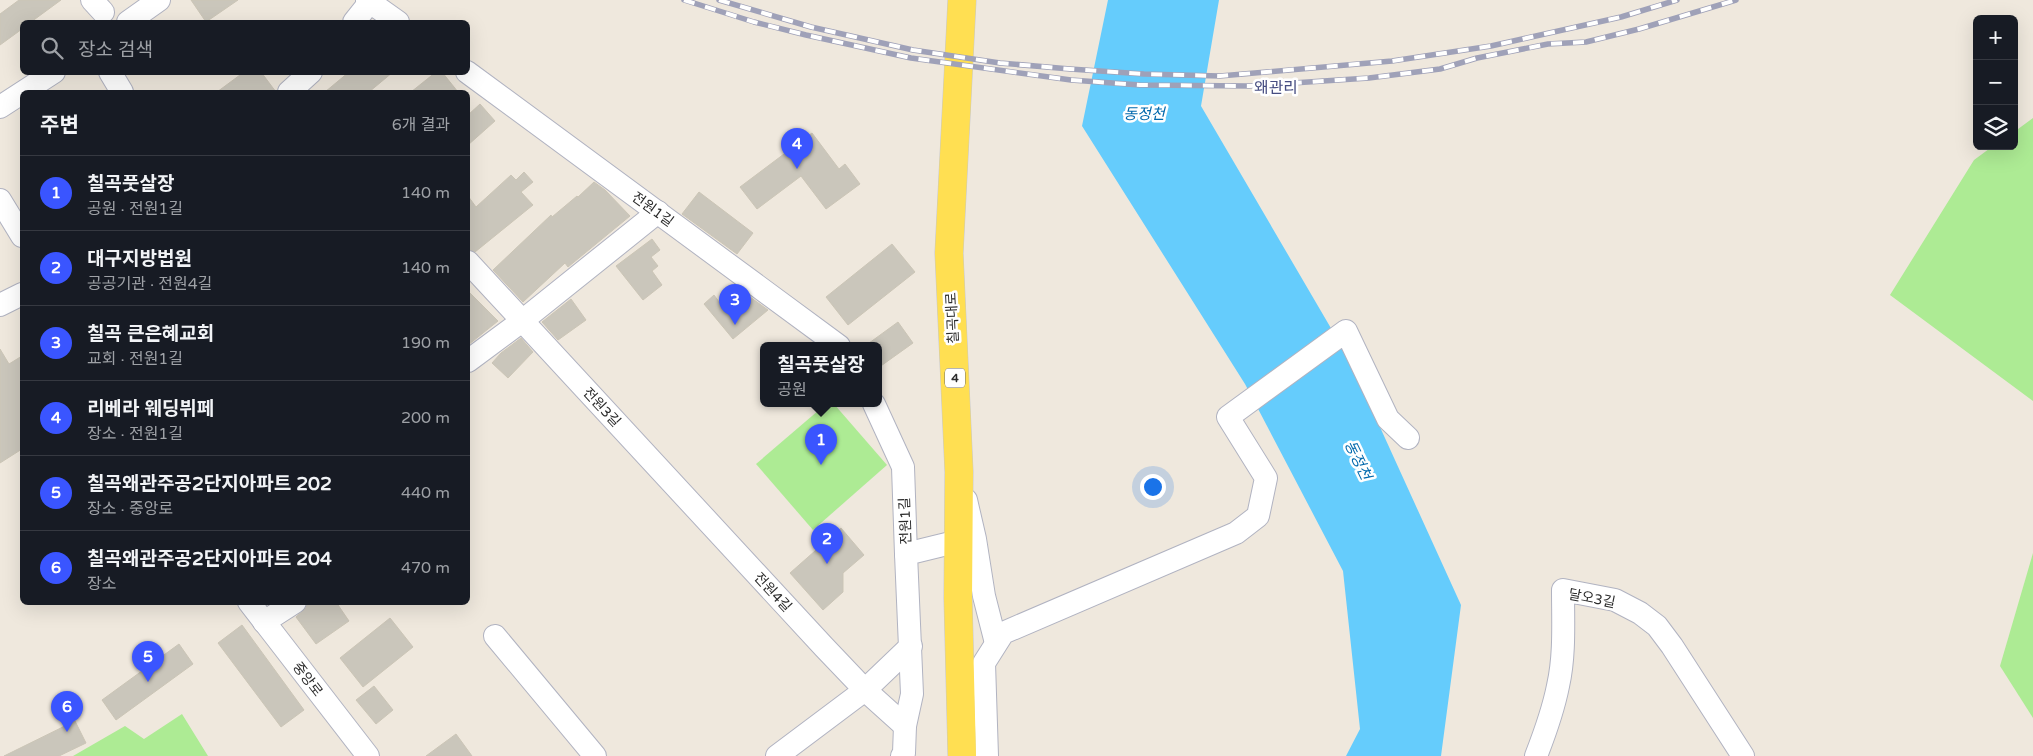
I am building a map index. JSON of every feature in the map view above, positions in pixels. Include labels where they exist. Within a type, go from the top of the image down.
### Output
[{"type":"main road","name":"칠곡대로","points":[[962,0],[949,252],[959,472],[958,598],[962,756]]},
{"type":"street","points":[[131,20],[160,0]]},
{"type":"street","points":[[355,20],[369,1],[395,20]]},
{"type":"street","name":"전원1길","points":[[470,74],[834,342]]},
{"type":"street","points":[[26,90],[49,75]]},
{"type":"street","points":[[112,75],[121,90]]},
{"type":"street","points":[[0,107],[20,94]]},
{"type":"street","points":[[0,200],[20,233]]},
{"type":"street","points":[[470,360],[522,321],[658,212]]},
{"type":"street","name":"전원3길","points":[[470,264],[682,494]]},
{"type":"street","points":[[0,305],[20,295]]},
{"type":"street","points":[[987,756],[984,663],[1003,633],[1236,533],[1258,516],[1266,478],[1228,417],[1346,331],[1388,419],[1408,438]]},
{"type":"street","name":"전원1길","points":[[875,407],[904,467],[912,694],[905,726],[904,753],[902,756]]},
{"type":"street","points":[[959,472],[975,539],[984,596],[996,644]]},
{"type":"street","name":"전원4길","points":[[682,494],[865,690],[905,726]]},
{"type":"street","points":[[906,554],[958,541]]},
{"type":"street","name":"달오3길","points":[[1536,756],[1550,721],[1559,685],[1564,590],[1615,600],[1640,613],[1657,626],[1743,756]]},
{"type":"street","name":"중앙로","points":[[251,605],[363,754]]},
{"type":"street","points":[[264,622],[290,605]]},
{"type":"street","points":[[495,636],[595,756]]},
{"type":"street","points":[[777,756],[865,690],[911,646]]},
{"type":"green space","points":[[2033,118],[2033,401],[1890,295],[1974,160],[1988,150],[2018,150],[2018,129]]},
{"type":"green space","points":[[822,407],[837,407],[887,465],[813,530],[756,464]]},
{"type":"green space","points":[[2033,553],[2033,718],[2000,666]]},
{"type":"green space","points":[[182,714],[208,756],[73,756],[125,726],[144,739]]},
{"type":"water","name":"동정천","points":[[1108,0],[1219,0],[1201,106],[1349,359],[1461,605],[1441,756],[1346,756],[1360,729],[1343,571],[1245,384],[1082,126]]},
{"type":"building","points":[[19,0],[61,0],[34,20],[20,20],[20,30],[0,45],[0,14]]},
{"type":"building","points":[[191,0],[238,0],[209,20],[205,20]]},
{"type":"building","points":[[240,75],[263,75],[274,90],[220,90]]},
{"type":"building","points":[[345,75],[389,75],[371,90],[327,90]]},
{"type":"building","points":[[432,75],[444,75],[456,90],[414,90]]},
{"type":"building","points":[[480,104],[495,121],[470,143],[470,113]]},
{"type":"building","points":[[812,133],[839,169],[845,164],[860,184],[826,209],[801,176],[757,209],[740,187]]},
{"type":"building","points":[[524,172],[533,182],[521,192],[533,205],[475,252],[470,250],[470,199],[476,207],[511,175],[516,180]]},
{"type":"building","points":[[594,182],[605,190],[630,216],[568,267],[565,263],[523,302],[493,270],[551,215],[552,217]]},
{"type":"building","points":[[699,192],[753,233],[737,254],[682,214]]},
{"type":"building","points":[[652,239],[660,250],[651,257],[658,266],[652,271],[662,285],[643,300],[616,266]]},
{"type":"building","points":[[892,244],[915,272],[848,325],[826,297]]},
{"type":"building","points":[[470,293],[498,321],[470,343]]},
{"type":"building","points":[[714,295],[722,306],[731,299],[735,304],[741,300],[743,303],[750,297],[768,310],[733,339],[704,304]]},
{"type":"building","points":[[571,299],[586,320],[558,340],[542,322]]},
{"type":"building","points":[[898,322],[913,343],[882,365],[882,342],[870,342]]},
{"type":"building","points":[[521,338],[533,352],[508,378],[492,363],[501,353]]},
{"type":"building","points":[[0,349],[9,364],[20,357],[20,450],[0,463]]},
{"type":"building","points":[[841,528],[864,555],[843,573],[843,592],[823,610],[790,573]]},
{"type":"building","points":[[307,605],[338,605],[349,621],[316,644],[296,617]]},
{"type":"building","points":[[390,618],[413,647],[363,687],[340,658]]},
{"type":"building","points":[[242,625],[304,710],[281,727],[218,643]]},
{"type":"building","points":[[179,644],[193,664],[116,720],[102,700]]},
{"type":"building","points":[[374,686],[393,710],[376,724],[356,700]]},
{"type":"building","points":[[75,721],[86,743],[59,756],[4,756]]},
{"type":"building","points":[[456,734],[472,756],[426,756]]},
{"type":"railway","points":[[684,0],[754,22],[911,58],[1071,80],[1140,85],[1249,86],[1369,78],[1440,69],[1477,58],[1548,44],[1586,42],[1639,29],[1736,0]]},
{"type":"railway","points":[[719,0],[811,27],[913,50],[1000,63],[1070,69],[1144,74],[1220,76],[1392,61],[1491,46],[1621,17],[1677,0]]},
{"type":"place","name":"리베라 웨딩뷔페","points":[[797,169]]},
{"type":"place","name":"칠곡 큰은혜교회","points":[[735,325]]},
{"type":"place","name":"칠곡풋살장","points":[[821,465]]},
{"type":"place","name":"대구지방법원","points":[[827,564]]},
{"type":"place","name":"칠곡왜관주공2단지아파트 202","points":[[148,682]]},
{"type":"place","name":"칠곡왜관주공2단지아파트 204","points":[[67,732]]},
{"type":"district","name":"왜관리","points":[[1276,87]]}]
